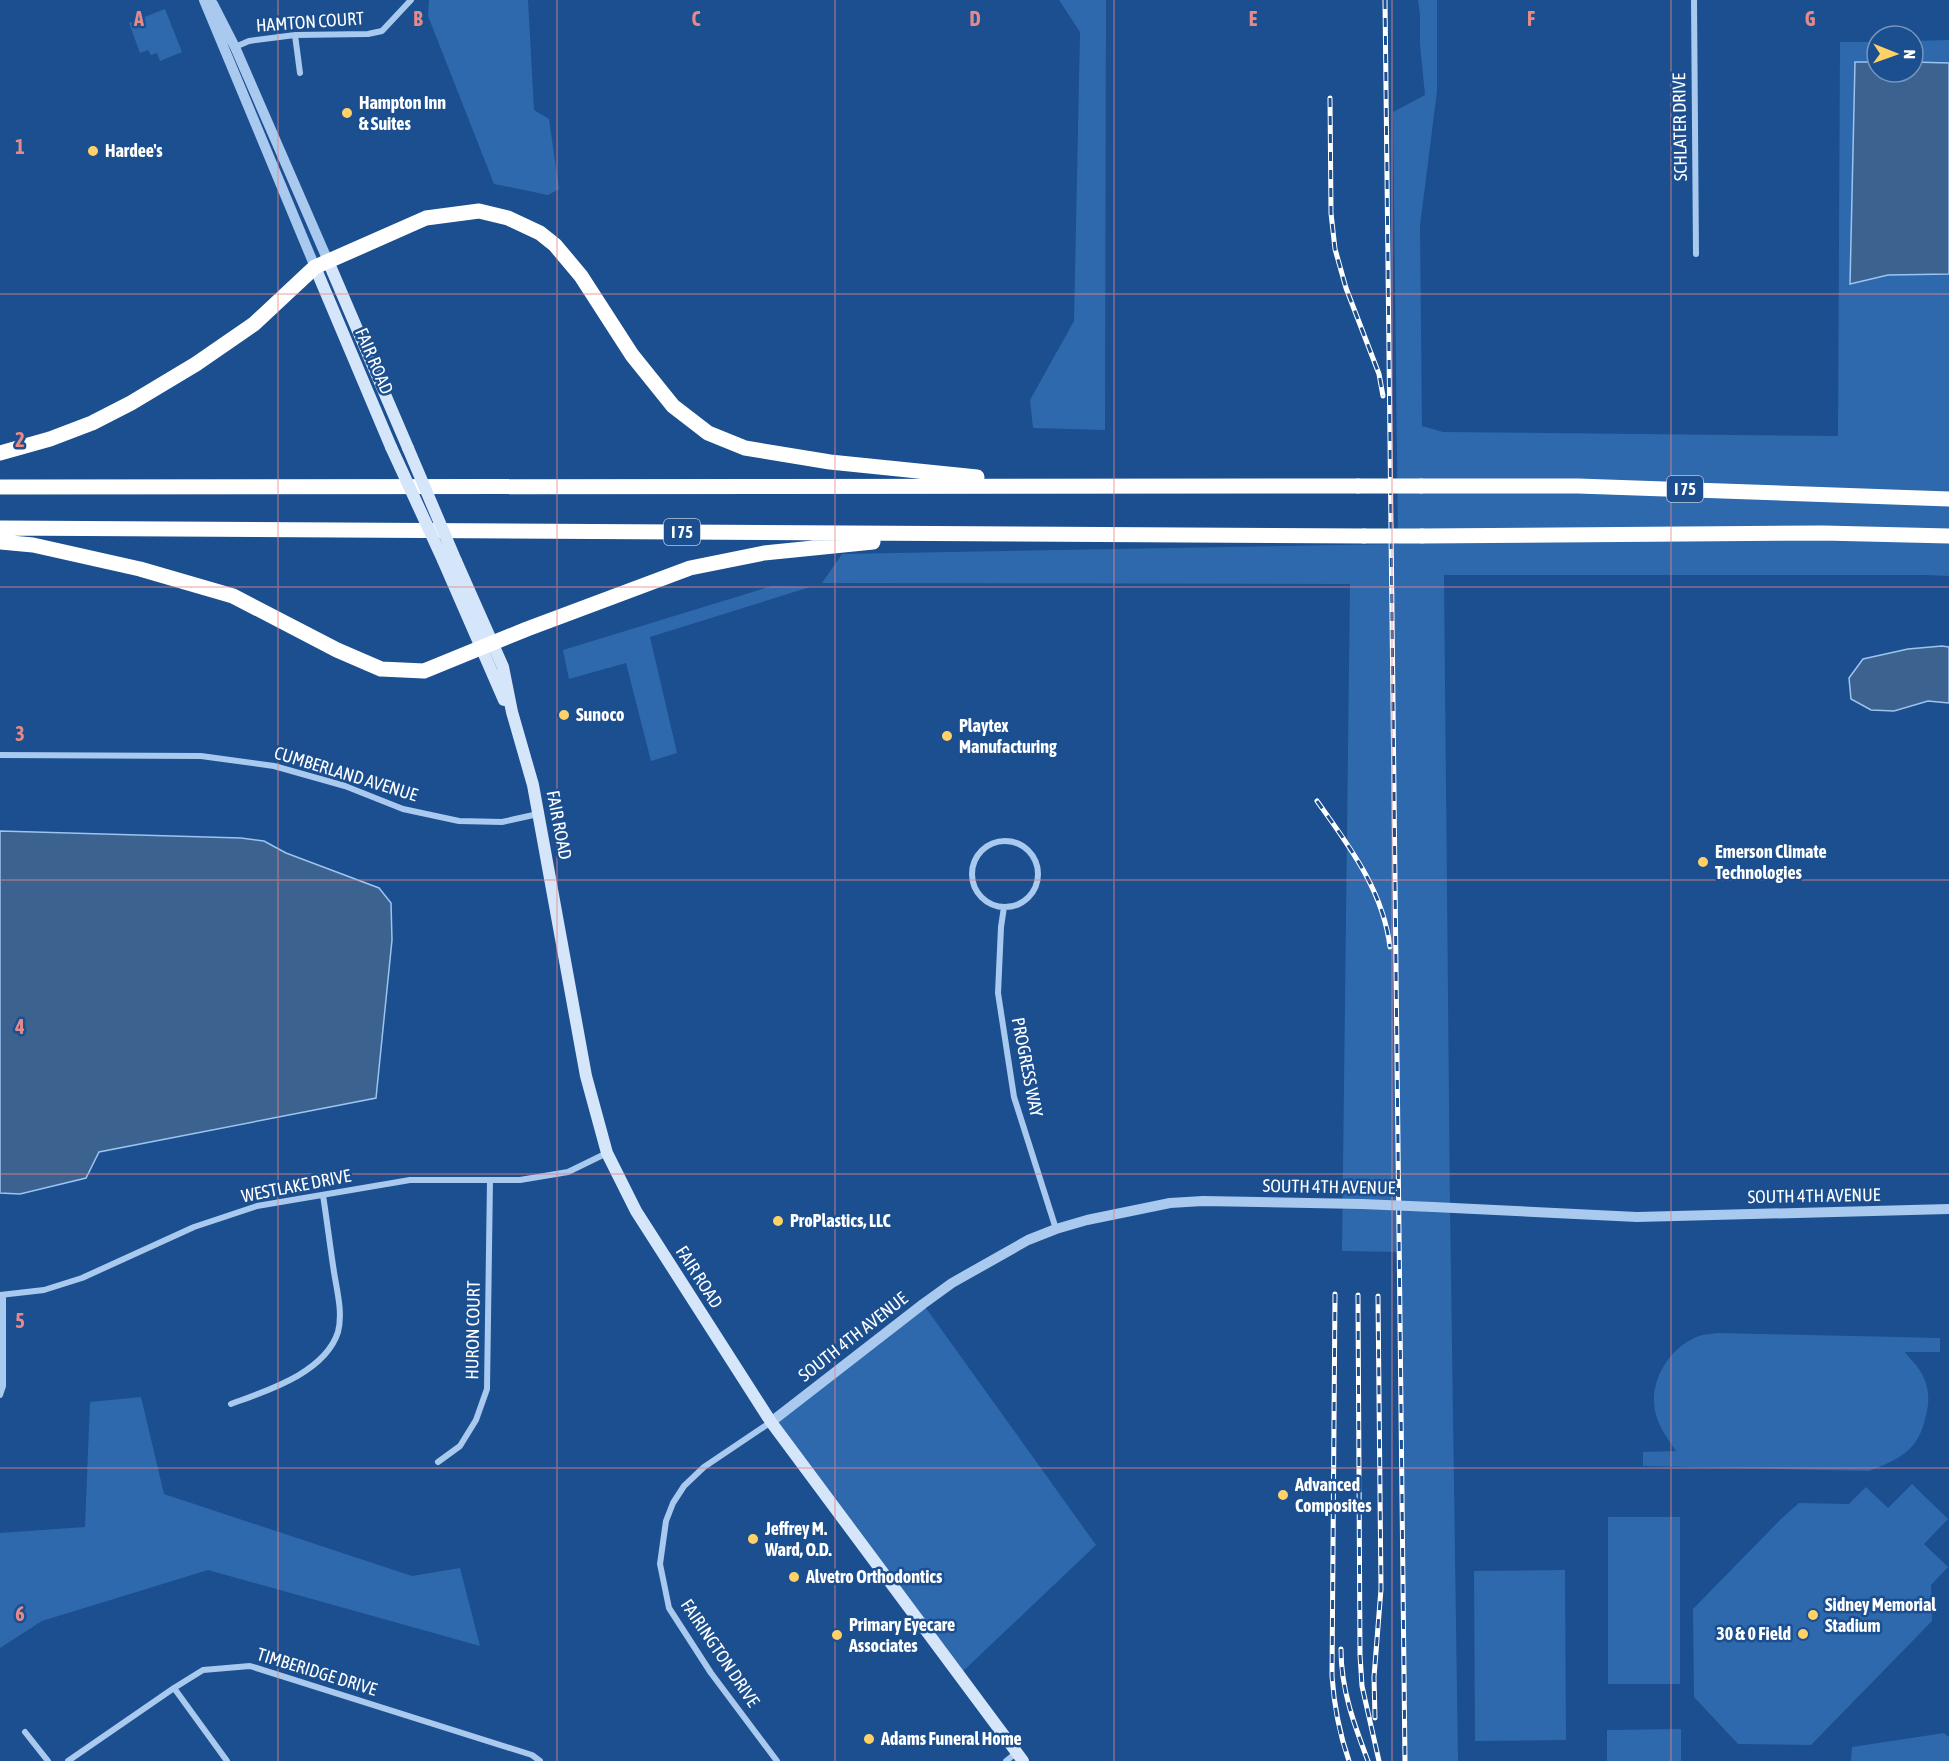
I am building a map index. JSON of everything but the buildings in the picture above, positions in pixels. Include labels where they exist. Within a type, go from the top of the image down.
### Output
[{"type":"highway","points":[[0,453],[50,439],[132,404],[254,324],[321,264],[426,218],[478,211],[508,218],[540,233],[555,245],[581,276],[632,355],[673,406],[708,433],[745,448],[830,462],[982,478],[1111,486]]},
{"type":"highway","name":"I 75","points":[[0,488],[1578,486],[1949,499]]},
{"type":"highway","name":"I 75","points":[[0,528],[1364,536],[1811,533],[1949,536]]},
{"type":"highway","points":[[0,542],[33,545],[140,569],[233,596],[337,650],[381,669],[424,671],[690,568],[764,553],[860,543],[1067,534]]},
{"type":"main road","name":"FAIR ROAD","points":[[321,264],[391,447],[442,560],[487,645]]},
{"type":"main road","name":"FAIR ROAD","points":[[321,264],[408,448],[456,561],[518,734],[533,785],[586,1076],[607,1153],[636,1211],[771,1422],[1015,1758]]},
{"type":"street","name":"FAIR ROAD","points":[[204,0],[321,264]]},
{"type":"street","name":"FAIR ROAD","points":[[211,0],[235,47],[321,264]]},
{"type":"street","name":"HAMTON COURT","points":[[235,47],[249,42],[295,35],[368,34],[382,31],[411,0]]},
{"type":"street","name":"SCHLATER DRIVE","points":[[1694,0],[1696,254]]},
{"type":"street","points":[[295,35],[300,73]]},
{"type":"street","name":"CUMBERLAND AVENUE","points":[[0,755],[201,756],[274,766],[345,786],[403,809],[459,821],[502,822],[538,814]]},
{"type":"street","points":[[1006,840],[1017,842],[1028,850],[1036,861],[1038,872],[1037,883],[1025,901],[1015,906],[1004,907],[992,905],[982,898],[975,888],[972,876],[973,863],[978,854],[986,846],[1006,840]]},
{"type":"street","name":"PROGRESS WAY","points":[[1004,907],[998,993],[1014,1097],[1056,1229]]},
{"type":"street","name":"WESTLAKE DRIVE","points":[[1,1295],[44,1290],[82,1278],[194,1227],[257,1206],[410,1180],[520,1180],[568,1172],[607,1153]]},
{"type":"street","name":"HURON COURT","points":[[438,1462],[460,1446],[476,1420],[487,1389],[490,1180]]},
{"type":"street","points":[[231,1404],[277,1387],[310,1367],[329,1348],[338,1331],[340,1310],[323,1195]]},
{"type":"street","name":"SOUTH 4TH AVENUE","points":[[771,1422],[952,1283],[1028,1240],[1087,1220],[1170,1203],[1203,1201],[1362,1204],[1637,1216],[1949,1209]]},
{"type":"street","points":[[0,1395],[3,1386],[1,1295]]},
{"type":"street","name":"FAIRINGTON DRIVE","points":[[771,1422],[704,1467],[684,1486],[673,1503],[666,1521],[660,1564],[669,1608],[711,1673],[777,1761]]},
{"type":"street","name":"TIMBERIDGE DRIVE","points":[[68,1761],[203,1670],[250,1666],[532,1755],[540,1761]]},
{"type":"street","points":[[174,1688],[227,1761]]},
{"type":"street","points":[[25,1732],[48,1761]]},
{"type":"shaded area","points":[[429,0],[528,0],[534,110],[549,119],[559,189],[548,195],[494,184],[428,16]]},
{"type":"shaded area","points":[[1059,0],[1106,0],[1105,430],[1033,428],[1030,400],[1074,321],[1080,32]]},
{"type":"shaded area","points":[[1418,0],[1437,0],[1437,91],[1420,226],[1422,426],[1443,432],[1838,436],[1840,42],[1865,42],[1865,62],[1856,62],[1850,284],[1888,275],[1949,274],[1949,576],[1444,575],[1458,1761],[1405,1761],[1399,1252],[1342,1251],[1350,584],[822,583],[842,554],[1398,544],[1393,112],[1425,95],[1420,44]]},
{"type":"shaded area","points":[[165,9],[182,52],[160,61],[157,53],[151,55],[148,50],[140,53],[129,23]]},
{"type":"shaded area","points":[[1949,40],[1949,63],[1925,62],[1925,41]]},
{"type":"shaded area","points":[[1855,62],[1865,62],[1865,84],[1925,84],[1925,62],[1949,63],[1949,274],[1888,275],[1850,284]]},
{"type":"shaded area","points":[[772,586],[810,587],[650,637],[677,753],[651,761],[626,663],[569,679],[563,650]]},
{"type":"shaded area","points":[[1949,647],[1949,703],[1928,701],[1894,711],[1871,710],[1851,699],[1849,678],[1863,659],[1908,649]]},
{"type":"shaded area","points":[[0,831],[241,838],[264,841],[286,853],[379,888],[391,903],[392,940],[376,1098],[99,1152],[86,1178],[20,1194],[0,1193]]},
{"type":"shaded area","points":[[923,1304],[1096,1545],[959,1675],[771,1422]]},
{"type":"shaded area","points":[[1718,1333],[1940,1338],[1940,1352],[1905,1352],[1920,1371],[1927,1389],[1927,1410],[1923,1427],[1913,1445],[1906,1452],[1869,1471],[1643,1466],[1643,1452],[1676,1451],[1664,1434],[1654,1403],[1658,1379],[1663,1368],[1678,1348],[1688,1341],[1701,1335]]},
{"type":"shaded area","points":[[141,1397],[164,1494],[412,1576],[460,1568],[480,1646],[208,1570],[42,1621],[0,1648],[0,1533],[85,1527],[90,1402]]},
{"type":"shaded area","name":"Sidney Memorial Stadium","points":[[1912,1484],[1948,1519],[1924,1544],[1948,1567],[1931,1585],[1932,1621],[1811,1745],[1738,1744],[1694,1697],[1693,1609],[1799,1503],[1849,1504],[1866,1487],[1888,1508]]},
{"type":"shaded area","points":[[1608,1517],[1680,1517],[1680,1684],[1608,1684]]},
{"type":"shaded area","points":[[1565,1570],[1566,1740],[1475,1741],[1474,1571]]},
{"type":"shaded area","points":[[1681,1729],[1681,1761],[1607,1761],[1607,1730]]},
{"type":"shaded area","points":[[1944,1733],[1949,1737],[1949,1761],[1851,1761],[1852,1747]]},
{"type":"railway","points":[[1385,0],[1405,1761]]},
{"type":"railway","points":[[1330,98],[1331,213],[1335,249],[1346,288],[1379,374],[1383,396]]},
{"type":"railway","points":[[1317,801],[1363,870],[1380,906],[1390,947]]},
{"type":"railway","points":[[1335,1294],[1332,1676],[1342,1740],[1349,1761]]},
{"type":"railway","points":[[1358,1295],[1360,1655],[1362,1686],[1379,1761]]},
{"type":"railway","points":[[1375,1718],[1374,1677],[1381,1589],[1378,1296]]},
{"type":"railway","points":[[1341,1649],[1346,1693],[1368,1761]]},
{"type":"place","name":"Hampton Inn & Suites","points":[[347,113]]},
{"type":"place","name":"Hardee's","points":[[93,151]]},
{"type":"place","name":"Sunoco","points":[[564,715]]},
{"type":"place","name":"Playtex Manufacturing","points":[[947,736]]},
{"type":"place","name":"Emerson Climate Technologies","points":[[1703,862]]},
{"type":"place","name":"ProPlastics, LLC","points":[[778,1221]]},
{"type":"place","name":"Advanced Composites","points":[[1283,1495]]},
{"type":"place","name":"Jeffrey M. Ward, O.D.","points":[[753,1539]]},
{"type":"place","name":"Alvetro Orthodontics","points":[[794,1577]]},
{"type":"place","name":"Sidney Memorial Stadium","points":[[1813,1615]]},
{"type":"place","name":"30 & 0 Field","points":[[1803,1634]]},
{"type":"place","name":"Primary Eyecare Associates","points":[[837,1635]]},
{"type":"place","name":"Adams Funeral Home","points":[[869,1739]]}]
